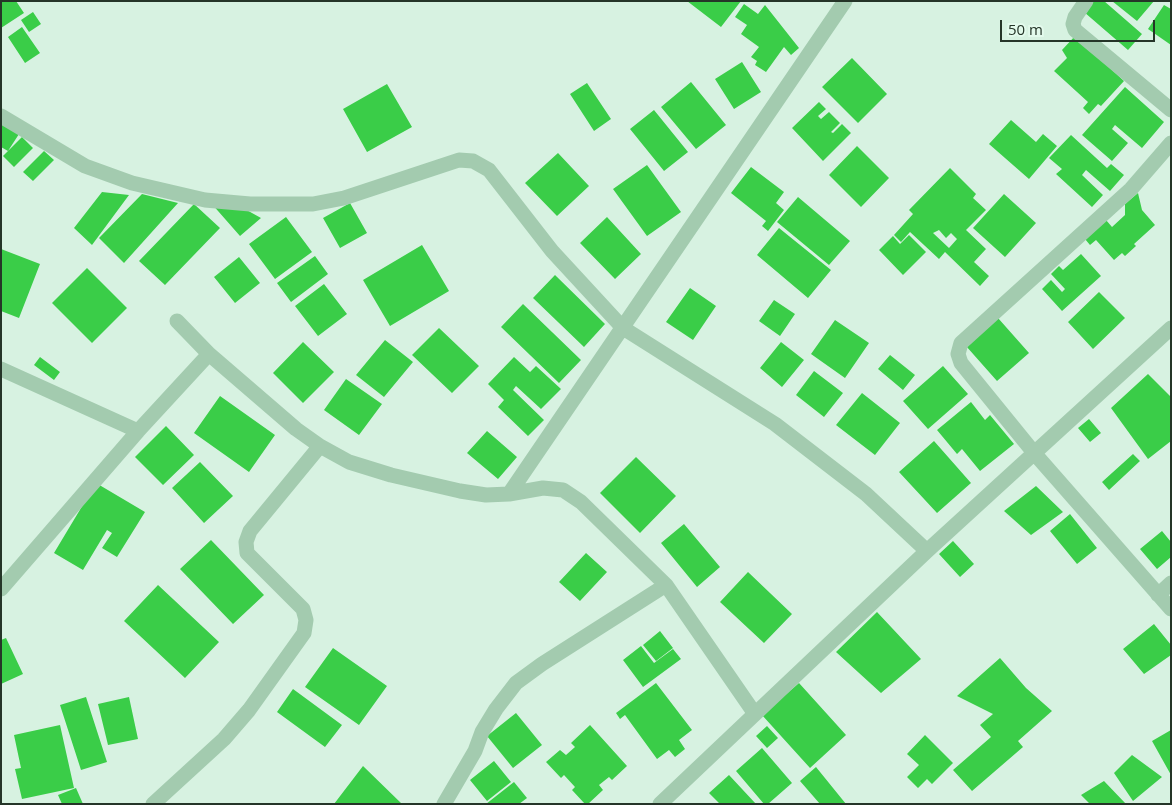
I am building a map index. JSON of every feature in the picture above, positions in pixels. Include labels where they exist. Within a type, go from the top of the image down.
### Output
[{"type":"street","points":[[508,494],[845,1]]},
{"type":"street","points":[[1086,1],[1075,17],[1073,24],[1075,30],[1171,110]]},
{"type":"street","points":[[1,116],[85,166],[132,183],[205,200],[250,204],[313,204],[344,198],[459,160],[473,161],[489,170],[552,251],[623,328],[775,424],[866,494],[927,551]]},
{"type":"street","points":[[1171,143],[1131,189],[961,343],[958,354],[960,363],[1035,454],[1171,609]]},
{"type":"street","points":[[177,321],[209,354],[296,428],[320,446],[350,462],[391,475],[460,491],[486,495],[508,494],[543,488],[563,490],[581,502],[666,585],[755,714]]},
{"type":"street","points":[[660,804],[927,551],[1171,328]]},
{"type":"street","points":[[1,589],[138,431],[209,354]]},
{"type":"street","points":[[1,368],[138,431]]},
{"type":"street","points":[[153,804],[224,739],[249,710],[304,634],[306,620],[303,609],[248,553],[246,542],[250,531],[320,446]]},
{"type":"street","points":[[1158,595],[1171,583]]},
{"type":"street","points":[[444,804],[474,751],[482,732],[496,709],[516,683],[542,664],[666,585]]},
{"type":"building","points":[[1,1],[16,1],[24,13],[1,28]]},
{"type":"building","points":[[687,1],[741,1],[721,27]]},
{"type":"building","points":[[1093,1],[1104,1],[1142,34],[1128,50],[1084,12]]},
{"type":"building","points":[[1112,1],[1154,1],[1137,21]]},
{"type":"building","points":[[744,4],[758,14],[765,5],[799,48],[791,55],[784,47],[766,72],[755,65],[757,61],[751,57],[759,47],[741,34],[747,25],[735,17]]},
{"type":"building","points":[[1164,5],[1171,9],[1171,45],[1148,29]]},
{"type":"building","points":[[33,12],[41,24],[29,32],[21,20]]},
{"type":"building","points":[[22,27],[40,53],[25,63],[8,37]]},
{"type":"building","points":[[1075,36],[1124,81],[1101,106],[1098,104],[1089,114],[1083,108],[1088,102],[1054,71],[1067,58],[1062,50]]},
{"type":"building","points":[[852,58],[887,94],[858,123],[822,87]]},
{"type":"building","points":[[742,62],[761,92],[734,109],[715,79]]},
{"type":"building","points":[[691,82],[726,125],[696,149],[661,107]]},
{"type":"building","points":[[587,83],[611,119],[594,131],[570,94]]},
{"type":"building","points":[[387,84],[412,127],[367,152],[343,109]]},
{"type":"building","points":[[1125,87],[1164,122],[1142,148],[1115,125],[1112,129],[1128,143],[1112,161],[1082,135]]},
{"type":"building","points":[[819,102],[826,109],[818,116],[821,119],[829,112],[840,123],[831,132],[833,133],[842,124],[851,133],[823,161],[792,128]]},
{"type":"building","points":[[654,110],[688,152],[664,171],[630,129]]},
{"type":"building","points":[[1011,120],[1036,142],[1043,134],[1057,146],[1029,179],[989,144]]},
{"type":"building","points":[[1,122],[19,134],[8,151],[1,147]]},
{"type":"building","points":[[1071,135],[1107,168],[1111,164],[1124,175],[1110,191],[1086,170],[1082,175],[1103,195],[1092,207],[1056,174],[1062,169],[1049,158]]},
{"type":"building","points":[[22,137],[33,148],[14,167],[3,156]]},
{"type":"building","points":[[857,146],[889,178],[861,207],[829,175]]},
{"type":"building","points":[[44,151],[54,160],[33,181],[23,172]]},
{"type":"building","points":[[558,153],[589,186],[557,216],[525,183]]},
{"type":"building","points":[[647,165],[681,212],[647,236],[613,189]]},
{"type":"building","points":[[751,167],[784,192],[776,203],[784,210],[768,231],[762,226],[766,221],[731,193]]},
{"type":"building","points":[[950,168],[976,194],[973,198],[986,210],[966,230],[986,249],[974,262],[989,276],[980,286],[945,252],[939,259],[910,232],[901,242],[894,235],[913,214],[909,210]],"holes":[[[939,230],[946,238],[951,233],[957,239],[949,248],[933,233]]]},
{"type":"building","points":[[102,192],[129,195],[92,245],[74,228]]},
{"type":"building","points":[[1138,193],[1142,210],[1155,225],[1134,244],[1136,246],[1125,256],[1122,253],[1114,260],[1096,240],[1090,245],[1085,239],[1106,220],[1112,227],[1125,215],[1125,204]]},
{"type":"building","points":[[142,194],[178,203],[124,263],[99,238]]},
{"type":"building","points":[[1004,194],[1036,223],[1005,257],[973,228]]},
{"type":"building","points":[[798,197],[850,241],[829,265],[777,222]]},
{"type":"building","points":[[211,203],[243,208],[261,218],[240,236]]},
{"type":"building","points":[[350,203],[367,233],[340,248],[323,218]]},
{"type":"building","points":[[194,204],[220,228],[165,285],[139,261]]},
{"type":"building","points":[[286,217],[312,252],[275,279],[249,244]]},
{"type":"building","points":[[607,217],[641,254],[615,279],[580,243]]},
{"type":"building","points":[[779,228],[831,270],[808,298],[757,255]]},
{"type":"building","points":[[909,235],[926,252],[903,275],[879,250],[893,236],[900,244]]},
{"type":"building","points":[[422,245],[449,291],[390,326],[363,280]]},
{"type":"building","points":[[1,249],[40,264],[19,318],[1,311]]},
{"type":"building","points":[[1081,254],[1101,276],[1062,311],[1042,289],[1051,280],[1062,292],[1065,289],[1051,274],[1059,266],[1063,270]]},
{"type":"building","points":[[315,256],[328,274],[291,302],[277,283]]},
{"type":"building","points":[[239,257],[260,283],[235,303],[214,277]]},
{"type":"building","points":[[87,268],[127,308],[92,343],[52,303]]},
{"type":"building","points":[[555,275],[605,324],[584,347],[533,298]]},
{"type":"building","points":[[324,284],[347,314],[318,336],[295,306]]},
{"type":"building","points":[[690,288],[716,306],[693,340],[666,322]]},
{"type":"building","points":[[1099,292],[1125,318],[1093,349],[1068,322]]},
{"type":"building","points":[[774,300],[795,314],[780,336],[759,321]]},
{"type":"building","points":[[523,304],[581,360],[559,383],[501,327]]},
{"type":"building","points":[[998,318],[1029,353],[997,381],[966,346]]},
{"type":"building","points":[[835,320],[869,343],[845,378],[811,354]]},
{"type":"building","points":[[439,328],[479,366],[452,393],[412,355]]},
{"type":"building","points":[[385,340],[413,362],[384,397],[356,375]]},
{"type":"building","points":[[303,342],[334,372],[303,403],[273,373]]},
{"type":"building","points":[[781,342],[804,360],[782,387],[760,368]]},
{"type":"building","points":[[890,355],[915,375],[903,390],[878,369]]},
{"type":"building","points":[[40,357],[60,372],[54,380],[34,365]]},
{"type":"building","points":[[514,357],[530,372],[536,366],[561,389],[541,409],[516,386],[513,390],[544,420],[528,436],[498,407],[504,400],[488,384]]},
{"type":"building","points":[[943,366],[968,394],[928,429],[903,401]]},
{"type":"building","points":[[814,371],[843,393],[824,417],[796,395]]},
{"type":"building","points":[[1148,374],[1171,397],[1171,441],[1148,459],[1111,408]]},
{"type":"building","points":[[346,379],[382,404],[359,435],[324,410]]},
{"type":"building","points":[[862,393],[900,423],[875,455],[836,425]]},
{"type":"building","points":[[220,396],[275,435],[249,472],[194,433]]},
{"type":"building","points":[[971,402],[985,420],[990,415],[1014,444],[980,471],[962,449],[957,454],[937,430]]},
{"type":"building","points":[[1089,419],[1101,433],[1090,442],[1078,428]]},
{"type":"building","points":[[166,426],[194,455],[163,485],[135,457]]},
{"type":"building","points":[[487,431],[517,457],[498,479],[467,453]]},
{"type":"building","points":[[934,441],[971,483],[937,513],[899,472]]},
{"type":"building","points":[[1133,454],[1140,461],[1109,490],[1102,482]]},
{"type":"building","points":[[636,457],[676,496],[640,533],[600,493]]},
{"type":"building","points":[[200,462],[233,496],[204,523],[172,488]]},
{"type":"building","points":[[96,483],[145,512],[117,557],[102,548],[112,533],[107,530],[83,570],[54,553]]},
{"type":"building","points":[[1036,486],[1063,512],[1031,535],[1004,511]]},
{"type":"building","points":[[1070,514],[1097,548],[1077,564],[1050,531]]},
{"type":"building","points":[[684,524],[720,567],[697,587],[661,543]]},
{"type":"building","points":[[1162,531],[1171,542],[1171,557],[1157,569],[1140,549]]},
{"type":"building","points":[[211,540],[264,595],[233,624],[180,569]]},
{"type":"building","points":[[953,541],[974,564],[960,577],[939,554]]},
{"type":"building","points":[[586,553],[607,572],[580,601],[559,582]]},
{"type":"building","points":[[748,572],[792,614],[764,643],[720,602]]},
{"type":"building","points":[[158,585],[219,642],[185,678],[124,621]]},
{"type":"building","points":[[877,612],[921,659],[881,693],[836,652]]},
{"type":"building","points":[[1154,624],[1171,645],[1171,655],[1144,674],[1123,649]]},
{"type":"building","points":[[660,631],[673,648],[656,661],[643,645]]},
{"type":"building","points":[[6,638],[23,674],[1,684],[1,640]]},
{"type":"building","points":[[641,646],[654,663],[673,649],[681,659],[643,687],[623,660]]},
{"type":"building","points":[[333,648],[387,686],[359,725],[305,687]]},
{"type":"building","points":[[1000,658],[1026,688],[1052,711],[1018,741],[1023,747],[972,791],[953,770],[991,737],[980,725],[993,714],[957,696]]},
{"type":"building","points":[[656,683],[692,730],[679,740],[685,749],[675,757],[669,750],[657,759],[625,715],[620,719],[616,713]]},
{"type":"building","points":[[799,683],[846,735],[810,768],[762,715]]},
{"type":"building","points":[[293,689],[342,725],[325,747],[277,712]]},
{"type":"building","points":[[86,697],[107,762],[81,770],[60,705]]},
{"type":"building","points":[[129,697],[138,739],[108,745],[98,704]]},
{"type":"building","points":[[516,713],[542,745],[513,768],[487,736]]},
{"type":"building","points":[[60,725],[74,788],[22,799],[15,769],[21,768],[14,735]]},
{"type":"building","points":[[590,725],[627,766],[612,780],[609,777],[599,785],[603,790],[588,804],[585,804],[572,790],[575,787],[564,775],[561,778],[546,762],[560,750],[566,755],[575,747],[571,743]]},
{"type":"building","points":[[767,726],[778,738],[767,748],[756,736]]},
{"type":"building","points":[[1171,730],[1171,775],[1152,741]]},
{"type":"building","points":[[925,735],[953,763],[932,784],[927,779],[918,788],[907,777],[919,765],[907,754]]},
{"type":"building","points":[[762,748],[792,783],[768,804],[764,804],[736,771]]},
{"type":"building","points":[[1132,755],[1162,777],[1133,801],[1114,773]]},
{"type":"building","points":[[494,761],[511,782],[487,801],[470,780]]},
{"type":"building","points":[[363,766],[402,804],[334,804]]},
{"type":"building","points":[[816,767],[846,804],[820,804],[800,781]]},
{"type":"building","points":[[729,775],[756,804],[720,804],[709,793]]},
{"type":"building","points":[[1104,781],[1126,804],[1090,804],[1081,795]]},
{"type":"building","points":[[514,782],[527,798],[519,804],[486,804]]},
{"type":"building","points":[[76,788],[83,804],[62,804],[58,795]]}]
